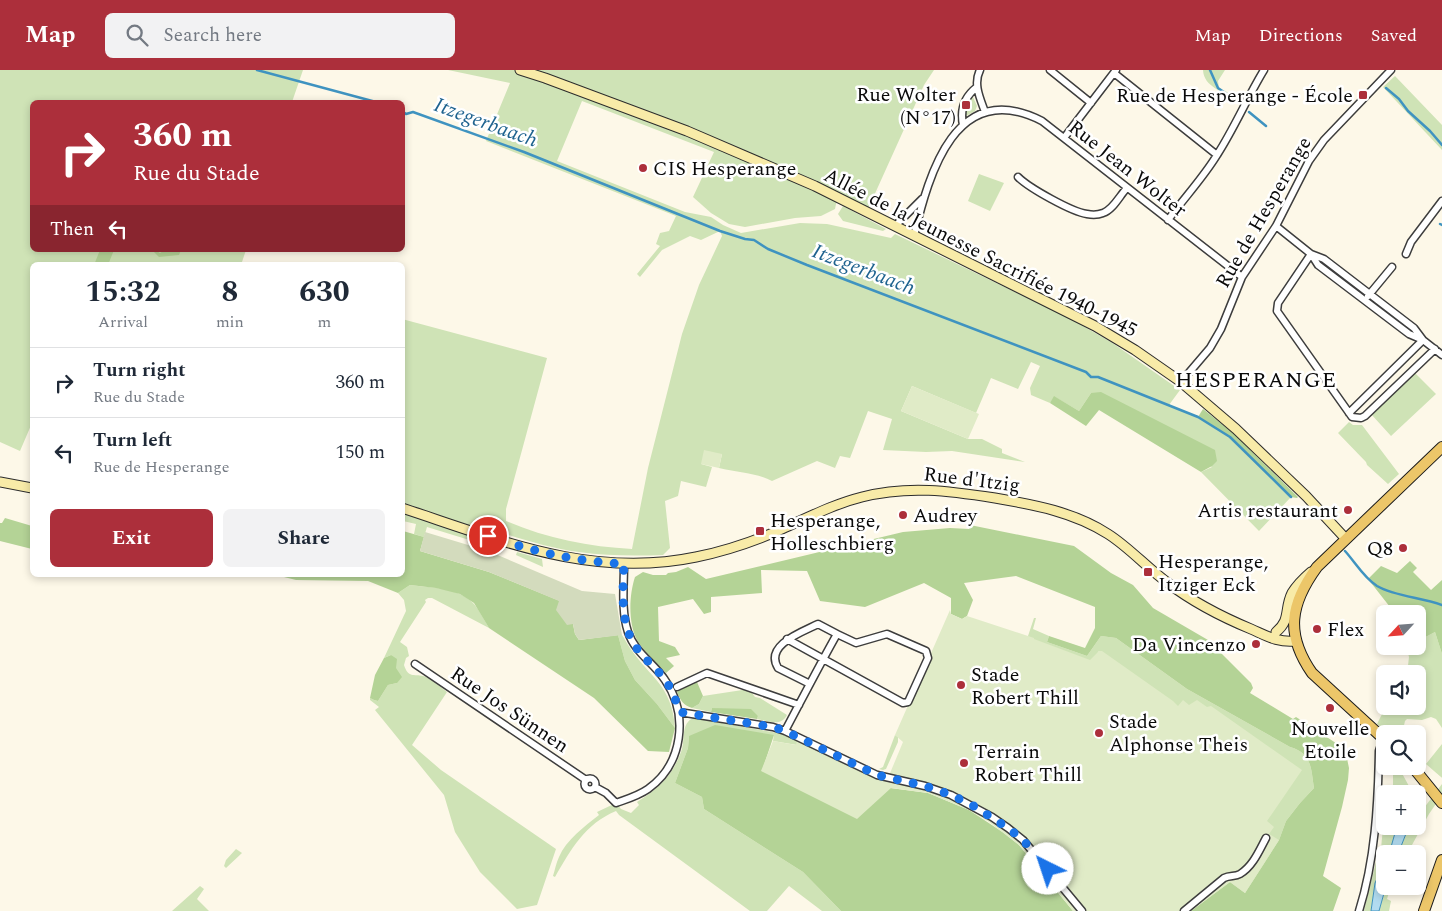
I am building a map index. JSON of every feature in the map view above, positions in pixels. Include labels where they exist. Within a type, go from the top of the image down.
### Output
[{"type":"main road","name":"Allée de la Jeunesse Sacrifiée 1940-1945","points":[[520,70],[686,131],[815,186],[1095,326],[1135,350],[1181,382],[1250,443],[1306,496],[1346,538]]},
{"type":"main road","points":[[1276,632],[1286,622],[1287,607],[1292,593],[1301,581],[1442,447]]},
{"type":"main road","points":[[0,482],[30,488]]},
{"type":"main road","name":"Rue d'Itzig","points":[[624,564],[669,561],[720,551],[770,534],[834,506],[862,497],[909,490],[942,490],[1031,504],[1085,521],[1109,534],[1169,584],[1189,598],[1223,617],[1262,634],[1282,642],[1296,641]]},
{"type":"main road","points":[[405,509],[520,547],[576,560],[624,564]]},
{"type":"main road","points":[[1317,567],[1304,585],[1298,599],[1294,615],[1296,641],[1305,663],[1312,673],[1376,732]]},
{"type":"main road","points":[[1262,634],[1294,630]]},
{"type":"main road","points":[[1419,775],[1441,801]]},
{"type":"main road","points":[[1424,911],[1442,860]]},
{"type":"street","points":[[980,70],[977,87],[984,112]]},
{"type":"street","points":[[1050,70],[1090,103]]},
{"type":"street","points":[[1168,220],[1217,155],[1241,115],[1246,100],[1264,70]]},
{"type":"street","name":"Rue de Hesperange","points":[[1181,382],[1210,348],[1242,277],[1276,226],[1309,161],[1324,140],[1391,70]]},
{"type":"street","points":[[1064,138],[1115,72],[1217,155]]},
{"type":"street","points":[[963,125],[960,115],[964,102],[977,87]]},
{"type":"street","name":"Rue Jean Wolter","points":[[914,236],[923,198],[945,146],[963,125],[984,112],[1004,110],[1024,113],[1042,121],[1242,277]]},
{"type":"street","points":[[1018,177],[1026,185],[1076,211],[1096,215],[1108,210],[1127,188]]},
{"type":"street","name":"Rue Jean Wolter","points":[[895,226],[923,198]]},
{"type":"street","points":[[1406,254],[1411,242],[1442,201]]},
{"type":"street","points":[[1276,226],[1311,254],[1324,259],[1414,328],[1423,340]]},
{"type":"street","points":[[1311,254],[1318,265],[1364,301],[1408,334],[1423,340],[1442,355]]},
{"type":"street","points":[[1311,254],[1278,303],[1277,311],[1352,417],[1357,419],[1366,416],[1435,349]]},
{"type":"street","points":[[1364,301],[1392,266]]},
{"type":"street","points":[[1349,413],[1423,340]]},
{"type":"street","points":[[624,564],[623,592],[628,632],[634,645],[665,679],[674,696],[679,712],[773,727],[877,775],[925,786],[951,795],[985,813],[1023,840],[1082,911]]},
{"type":"street","points":[[787,639],[903,703],[908,702],[928,658],[926,651],[888,634],[856,643],[818,624],[787,639],[778,650],[775,658],[778,668],[810,684]]},
{"type":"street","points":[[785,731],[837,634]]},
{"type":"street","name":"Rue Jos Sünnen","points":[[415,664],[586,780],[594,779],[596,782],[595,787],[606,793],[616,803],[633,798],[648,789],[661,777],[671,763],[678,747],[680,730],[679,712]]},
{"type":"street","points":[[677,687],[707,672],[799,705]]},
{"type":"street","points":[[1359,911],[1367,877],[1375,826],[1378,775]]},
{"type":"street","points":[[1184,911],[1224,878],[1239,875],[1253,862],[1266,838]]},
{"type":"green space","points":[[0,70],[303,70],[293,100],[30,100],[30,252],[245,252],[242,262],[30,262],[30,428],[20,451],[0,442]]},
{"type":"green space","points":[[448,70],[934,70],[924,85],[868,209],[841,196],[835,209],[821,216],[795,218],[745,227],[729,224],[711,213],[693,197],[714,152],[582,101],[557,161],[685,212],[711,217],[741,233],[800,223],[827,224],[891,238],[895,234],[1069,318],[1111,342],[1180,390],[1169,405],[1198,417],[1230,437],[1291,497],[1259,531],[1201,472],[1212,467],[1091,393],[1079,411],[1055,397],[1050,403],[1031,395],[1030,388],[1040,366],[1031,362],[1018,389],[991,378],[976,413],[912,386],[901,411],[968,439],[982,439],[1002,449],[1002,453],[1025,462],[952,451],[883,450],[892,419],[868,411],[850,458],[840,456],[835,468],[817,461],[772,481],[753,474],[719,468],[722,454],[701,464],[712,467],[706,487],[681,481],[678,496],[665,501],[670,548],[663,555],[610,555],[566,550],[475,524],[472,531],[490,541],[489,546],[427,527],[424,537],[414,534],[416,524],[405,521],[405,320],[547,358],[506,509],[506,521],[567,541],[632,549],[648,468],[682,334],[699,285],[722,236],[720,231],[701,240],[690,236],[662,250],[640,277],[637,274],[660,246],[656,244],[660,233],[669,231],[676,216],[486,141],[510,83]]},
{"type":"green space","points":[[1203,70],[1225,70],[1218,81],[1219,88],[1239,98],[1234,102],[1211,85],[1204,76]]},
{"type":"green space","points":[[1395,76],[1442,125],[1442,150],[1383,87]]},
{"type":"green space","points":[[973,97],[977,106],[975,111],[966,116],[964,115],[966,105]]},
{"type":"green space","points":[[979,174],[1004,183],[990,211],[968,201]]},
{"type":"green space","points":[[843,206],[886,229],[883,231],[843,221],[838,214]]},
{"type":"green space","points":[[99,252],[113,252],[109,262],[95,262]]},
{"type":"green space","points":[[154,252],[180,252],[179,255],[159,257]]},
{"type":"green space","points":[[1414,372],[1436,394],[1391,436],[1371,414]]},
{"type":"green space","points":[[912,386],[979,414],[968,439],[901,411]]},
{"type":"green space","points":[[1101,392],[1215,450],[1217,461],[1201,472],[1099,410],[1086,426],[1050,403],[1054,396],[1079,411],[1091,393]]},
{"type":"green space","points":[[1203,409],[1233,433],[1298,497],[1291,497],[1230,437],[1198,417]]},
{"type":"green space","points":[[1349,422],[1353,425],[1362,425],[1399,474],[1388,484],[1367,465],[1338,433]]},
{"type":"green space","points":[[704,450],[722,454],[719,468],[701,464]]},
{"type":"green space","points":[[5,518],[30,525],[30,548],[0,541],[0,523]]},
{"type":"green space","points":[[970,525],[1074,546],[1111,573],[1133,585],[1153,608],[1208,640],[1251,683],[1253,688],[1250,693],[1293,719],[1296,717],[1345,749],[1349,768],[1348,780],[1323,876],[1341,888],[1333,911],[1191,911],[1230,882],[1245,893],[1279,840],[1286,821],[1314,788],[1309,763],[1303,753],[1187,689],[1116,638],[1101,636],[1087,656],[1047,642],[1049,636],[1085,648],[1095,628],[1095,607],[1016,576],[964,583],[973,600],[967,616],[962,619],[951,614],[951,598],[924,583],[865,607],[820,601],[807,571],[761,570],[762,593],[711,597],[711,612],[704,614],[693,599],[658,607],[659,641],[675,647],[680,655],[666,658],[674,666],[666,673],[643,649],[634,633],[630,609],[632,592],[635,577],[643,572],[653,575],[666,575],[688,567],[706,579],[903,532],[950,528],[969,529]]},
{"type":"green space","points":[[405,532],[424,537],[420,551],[489,572],[560,601],[573,624],[575,634],[579,640],[618,635],[625,661],[635,680],[657,704],[675,728],[669,752],[648,751],[594,698],[489,628],[474,603],[460,594],[436,588],[410,585],[398,593],[368,581],[296,580],[284,577],[405,577]]},
{"type":"green space","points":[[425,532],[488,551],[582,591],[615,594],[622,635],[579,640],[575,634],[573,624],[567,625],[556,610],[559,601],[489,572],[420,551]]},
{"type":"green space","points":[[517,552],[542,559],[543,567],[516,555]]},
{"type":"green space","points":[[1410,561],[1417,568],[1413,572],[1431,590],[1442,580],[1442,654],[1435,632],[1426,637],[1426,605],[1388,605],[1368,579],[1381,566],[1397,573]]},
{"type":"green space","points":[[410,585],[444,589],[461,594],[474,604],[489,628],[432,598],[425,600],[426,602],[400,642],[407,647],[409,656],[406,658],[404,665],[409,674],[426,677],[447,692],[412,745],[441,770],[556,849],[537,905],[517,909],[480,872],[455,832],[444,795],[375,710],[379,707],[370,700],[370,698],[378,701],[388,685],[397,683],[396,668],[391,655],[384,658],[406,611],[404,600],[398,593]]},
{"type":"green space","points":[[950,610],[951,614],[962,619],[967,616],[1034,638],[1090,660],[1099,651],[1102,651],[1178,706],[1183,700],[1189,705],[1197,700],[1207,707],[1211,706],[1302,770],[1267,821],[1274,827],[1269,834],[1279,840],[1245,893],[1230,882],[1191,911],[1073,911],[1019,845],[989,822],[969,810],[928,793],[891,788],[857,819],[761,771],[773,741],[796,745],[797,740],[806,745],[808,742],[888,778],[903,742],[895,735]]},
{"type":"green space","points":[[1034,618],[1036,618],[1033,629],[1049,636],[1047,642],[1087,656],[1101,636],[1116,638],[1187,689],[1303,753],[1311,768],[1314,788],[1286,821],[1279,840],[1245,893],[1230,882],[1204,901],[1269,834],[1174,757],[1099,651],[1095,657],[969,770],[1028,636]]},
{"type":"green space","points":[[1435,632],[1442,654],[1442,728],[1436,719],[1431,717],[1422,720],[1407,719],[1404,725],[1378,725],[1382,715],[1426,715],[1426,665],[1408,665],[1408,655],[1426,655],[1426,637]]},
{"type":"green space","points":[[618,635],[622,635],[638,659],[665,692],[670,702],[675,728],[657,704],[635,680],[625,661]]},
{"type":"green space","points":[[391,655],[397,659],[396,668],[402,677],[397,683],[388,685],[378,701],[374,700],[370,698],[375,675],[384,658]]},
{"type":"green space","points":[[697,682],[703,696],[699,704],[692,708],[686,706],[677,692],[681,687]]},
{"type":"green space","points":[[749,689],[755,697],[760,698],[787,715],[784,719],[778,722],[770,722],[757,719],[758,716],[712,708],[711,712],[692,708],[699,704],[703,696]]},
{"type":"green space","points":[[712,708],[751,709],[758,716],[757,719],[711,712]]},
{"type":"green space","points":[[693,718],[783,734],[807,745],[773,741],[774,735],[689,736],[688,748],[675,783],[702,797],[704,809],[803,872],[841,911],[822,911],[789,886],[767,911],[750,911],[616,811],[605,816],[587,830],[573,847],[555,877],[553,876],[558,859],[566,845],[599,815],[597,812],[616,803],[621,809],[631,813],[639,805],[637,802],[667,778],[681,751],[685,728]]},
{"type":"green space","points":[[715,725],[774,735],[762,771],[928,793],[969,810],[1019,845],[1073,911],[841,911],[803,872],[704,809],[702,797],[675,783],[688,748],[689,736]]},
{"type":"green space","points":[[895,735],[898,737],[898,742],[886,769],[879,769],[883,767]]},
{"type":"green space","points":[[1442,744],[1442,778],[1426,764]]},
{"type":"green space","points":[[1393,775],[1403,775],[1408,785],[1393,785]]},
{"type":"green space","points":[[1442,780],[1442,795],[1426,819],[1426,802]]},
{"type":"green space","points":[[1382,835],[1395,835],[1392,845],[1381,845]]},
{"type":"green space","points":[[1405,835],[1417,835],[1412,845],[1402,845]]},
{"type":"green space","points":[[236,849],[242,853],[226,868],[224,866],[226,860]]},
{"type":"green space","points":[[1376,862],[1376,881],[1371,911],[1364,911]]},
{"type":"green space","points":[[200,886],[204,889],[197,899],[209,911],[172,911]]},
{"type":"green space","points":[[1383,895],[1388,895],[1387,899],[1391,901],[1389,911],[1379,911]]},
{"type":"water","points":[[1394,835],[1405,835],[1402,845],[1392,845]]},
{"type":"water","points":[[1376,881],[1376,895],[1383,895],[1379,911],[1371,911]]},
{"type":"pier","points":[[1433,771],[1442,778],[1442,784],[1426,805],[1426,785],[1423,785]]},
{"type":"waterway","name":"Itzegerbaach","points":[[257,70],[369,100]]},
{"type":"waterway","points":[[1210,70],[1218,88],[1238,102]]},
{"type":"waterway","points":[[1386,88],[1399,99],[1408,111],[1442,145]]},
{"type":"waterway","name":"Itzegerbaach","points":[[405,113],[413,112],[524,152],[720,231],[754,240],[768,249],[807,265],[1198,417],[1230,437],[1291,497]]},
{"type":"waterway","points":[[1249,112],[1266,126]]},
{"type":"waterway","name":"Itzegerbaach","points":[[1345,551],[1372,583],[1384,590],[1442,605]]},
{"type":"place","name":"Rue de Hesperange - École","points":[[1363,95]]},
{"type":"place","name":"Rue Wolter (N°17)","points":[[966,105]]},
{"type":"place","name":"CIS Hesperange","points":[[643,168]]},
{"type":"place","name":"Artis restaurant","points":[[1348,510]]},
{"type":"place","name":"Audrey","points":[[903,515]]},
{"type":"place","name":"Hesperange, Holleschbierg","points":[[760,531]]},
{"type":"place","name":"Q8","points":[[1403,548]]},
{"type":"place","name":"Hesperange, Itziger Eck","points":[[1148,572]]},
{"type":"place","name":"Flex","points":[[1317,629]]},
{"type":"place","name":"Da Vincenzo","points":[[1256,644]]},
{"type":"place","name":"Stade Robert Thill","points":[[961,685]]},
{"type":"place","name":"Nouvelle Etoile","points":[[1330,708]]},
{"type":"place","name":"Stade Alphonse Theis","points":[[1099,733]]},
{"type":"place","name":"Terrain Robert Thill","points":[[964,763]]},
{"type":"district","name":"HESPERANGE","points":[[1256,379]]},
{"type":"route","points":[[488,536],[520,547],[556,556],[576,560],[624,564],[623,592],[628,632],[634,645],[665,679],[674,696],[679,712],[773,727],[877,775],[925,786],[951,795],[972,805],[1008,828],[1023,840],[1048,869]]}]
